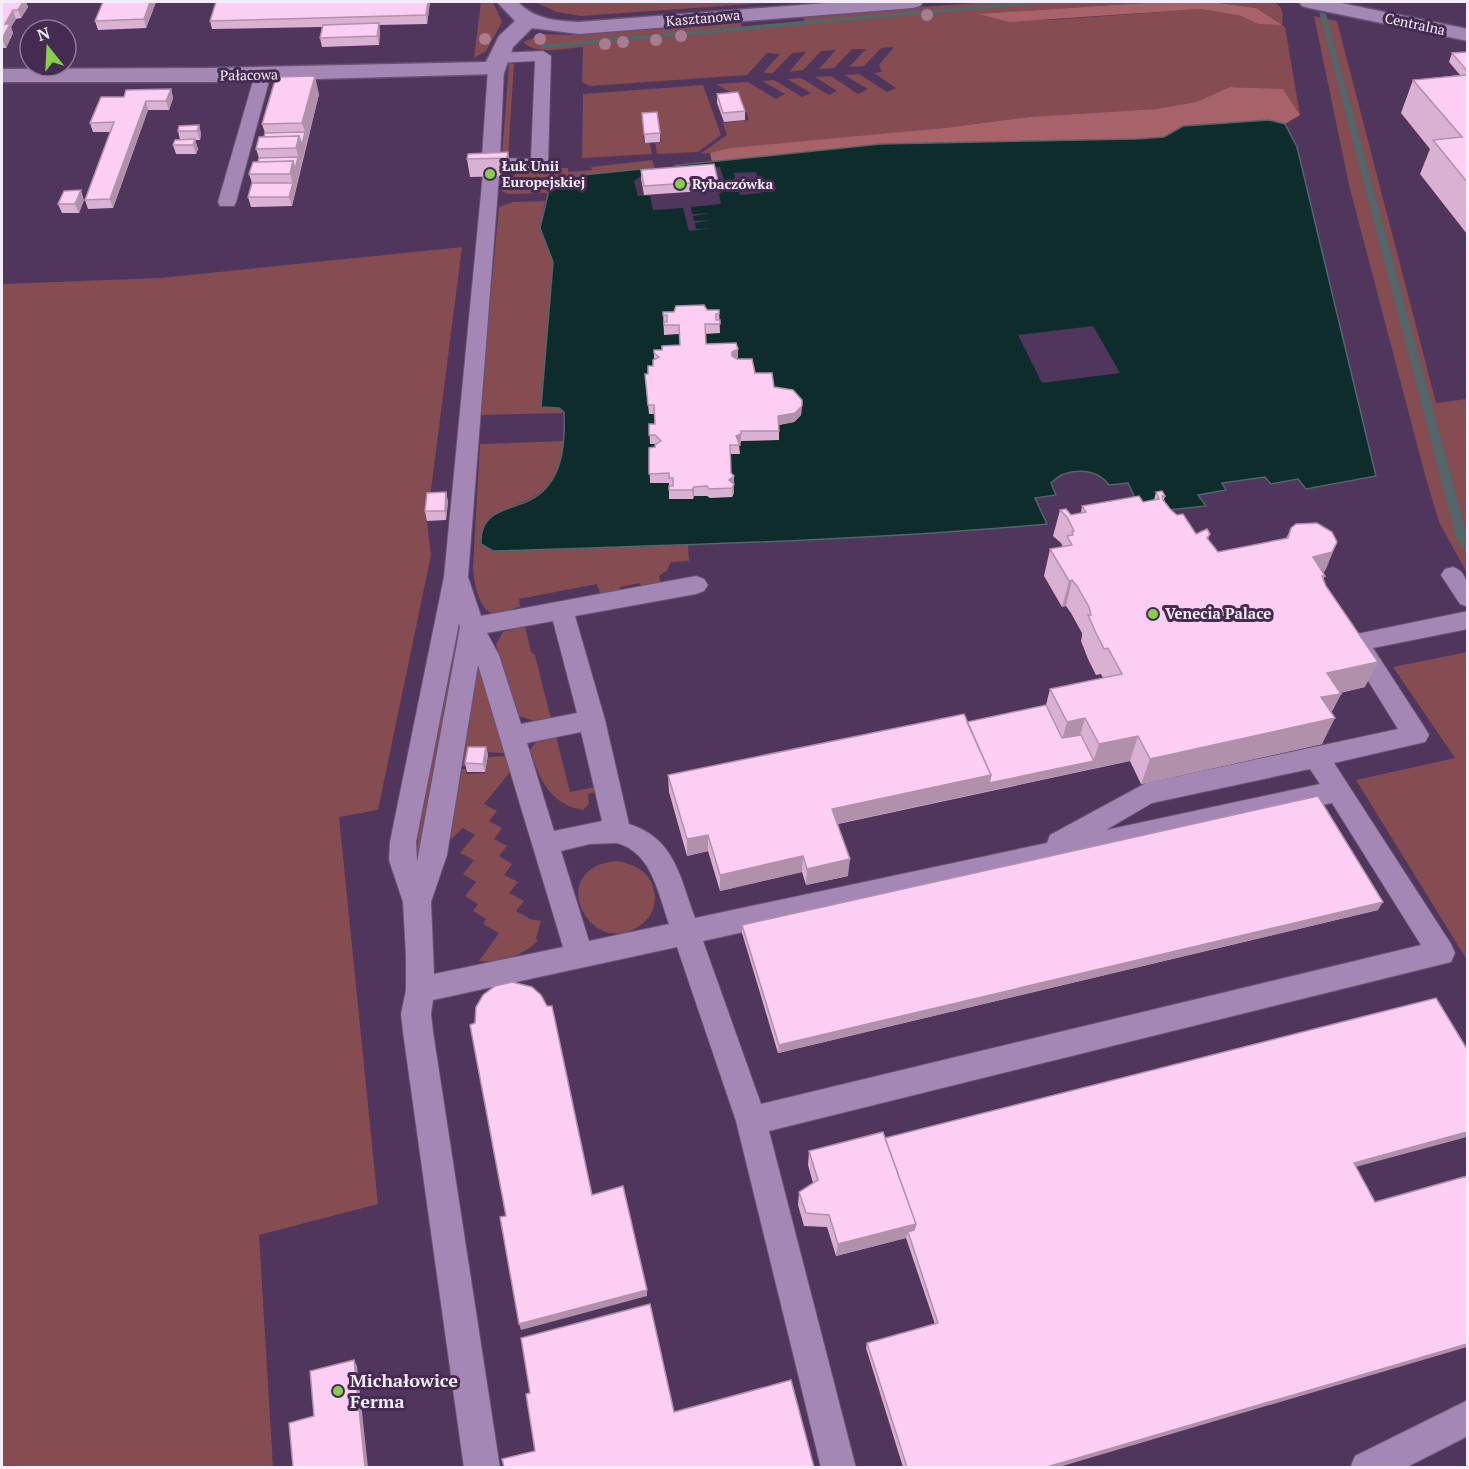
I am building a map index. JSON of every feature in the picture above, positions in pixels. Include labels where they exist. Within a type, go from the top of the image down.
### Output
[{"type":"street","name":"Kasztanowa","points":[[507,2],[515,11],[529,20],[544,25],[579,28],[913,2]]},
{"type":"street","name":"Centralna","points":[[1318,3],[1467,35]]},
{"type":"street","points":[[496,63],[508,38],[529,20]]},
{"type":"street","name":"Pałacowa","points":[[2,76],[263,74],[496,63]]},
{"type":"lane","points":[[482,1467],[418,1032],[416,1014],[420,990],[417,902],[403,860],[404,842],[456,577],[490,170],[496,63],[543,56],[539,165],[490,170]]},
{"type":"lane","points":[[227,202],[263,74]]},
{"type":"lane","points":[[1453,575],[1467,598]]},
{"type":"lane","points":[[456,577],[472,627],[487,655],[579,954]]},
{"type":"lane","points":[[472,627],[696,585]]},
{"type":"lane","points":[[562,611],[592,720],[617,832]]},
{"type":"lane","points":[[1042,854],[1146,794],[1416,735],[1356,642],[1467,620]]},
{"type":"lane","points":[[417,902],[433,855],[472,627]]},
{"type":"lane","points":[[512,736],[592,720]]},
{"type":"lane","points":[[751,1121],[1441,953],[1316,757]]},
{"type":"lane","points":[[420,990],[1338,791]]},
{"type":"lane","points":[[546,844],[590,832],[617,832],[643,843],[658,856],[751,1121],[839,1467]]},
{"type":"lane","points":[[1366,1467],[1467,1417]]},
{"type":"shaded area","points":[[481,2],[493,2],[502,22],[486,51],[474,58]]},
{"type":"shaded area","points":[[535,2],[779,2],[581,16],[557,12]]},
{"type":"shaded area","points":[[987,2],[1159,2],[980,14],[1049,20],[1201,9],[1241,16],[1258,24],[1256,8],[1211,2],[1273,2],[1282,11],[1282,25],[1285,27],[1300,115],[1283,89],[1230,87],[1196,102],[1156,109],[1028,117],[700,154],[727,135],[723,123],[749,120],[741,98],[716,84],[748,82],[776,99],[785,94],[762,81],[774,80],[802,97],[811,93],[787,79],[801,78],[829,95],[837,91],[815,77],[831,76],[858,94],[868,89],[844,75],[859,74],[887,92],[896,88],[874,73],[882,72],[879,65],[894,47],[881,48],[864,66],[849,67],[866,49],[852,49],[834,68],[819,69],[836,50],[821,51],[803,70],[789,72],[806,52],[792,53],[773,73],[763,73],[780,54],[767,53],[747,75],[590,86],[582,82],[583,47],[544,50],[536,49],[523,42],[545,34],[571,35],[740,22],[742,27],[804,21],[803,16]]},
{"type":"shaded area","points":[[1159,2],[1211,2],[1256,8],[1282,25],[1258,24],[1241,16],[1201,9],[1010,22],[978,14]]},
{"type":"shaded area","points":[[1314,16],[1337,21],[1436,403],[1467,399],[1467,573],[1439,522],[1425,475],[1349,185]]},
{"type":"shaded area","points":[[509,63],[514,64],[508,157],[502,155]]},
{"type":"shaded area","points":[[703,85],[721,135],[698,152],[657,154],[655,143],[661,142],[658,122],[642,122],[644,143],[650,143],[652,154],[582,158],[583,94]]},
{"type":"shaded area","points":[[1230,87],[1283,89],[1300,115],[1285,124],[1269,120],[1183,126],[1164,137],[1136,139],[881,144],[712,162],[710,153],[731,148],[945,128],[1028,117],[1156,109],[1196,102]]},
{"type":"shaded area","points":[[1269,120],[1285,124],[1297,147],[1376,476],[1306,489],[1298,479],[1271,484],[1265,477],[1222,483],[1226,490],[1198,495],[1206,506],[1159,511],[1138,504],[1128,483],[1109,485],[1097,475],[1081,471],[1065,474],[1051,483],[1056,495],[1035,498],[1047,524],[909,535],[701,544],[493,551],[481,544],[482,531],[494,515],[524,503],[543,491],[555,474],[562,454],[564,412],[559,408],[541,407],[553,262],[540,228],[550,186],[583,175],[881,144],[1136,139],[1164,137],[1183,126]]},
{"type":"shaded area","points":[[652,160],[655,168],[583,175],[550,186],[548,193],[508,194],[500,190],[500,181],[514,181],[515,170],[568,168],[568,172]]},
{"type":"shaded area","points":[[545,201],[540,228],[553,262],[541,407],[559,408],[563,413],[479,415],[499,207],[513,202]]},
{"type":"shaded area","points":[[462,247],[427,521],[431,555],[378,810],[339,817],[378,1204],[259,1235],[273,1467],[2,1467],[2,284],[160,278]]},
{"type":"shaded area","points":[[565,441],[557,469],[546,487],[529,499],[502,510],[493,551],[688,545],[689,561],[671,562],[667,570],[659,576],[661,585],[642,589],[640,583],[620,587],[621,592],[601,596],[597,584],[519,599],[520,607],[514,608],[515,612],[495,614],[489,612],[478,595],[473,567],[480,444]]},
{"type":"shaded area","points":[[525,626],[531,652],[535,655],[551,719],[537,722],[519,716],[496,644],[503,632]]},
{"type":"shaded area","points":[[451,649],[455,650],[425,837],[415,867],[422,795]]},
{"type":"shaded area","points":[[1468,652],[1467,960],[1356,780],[1455,758],[1393,667]]},
{"type":"shaded area","points":[[478,666],[506,753],[484,752],[467,766],[462,766]]},
{"type":"shaded area","points":[[556,736],[570,792],[595,787],[596,792],[588,794],[589,804],[583,810],[571,807],[554,796],[542,780],[533,760],[530,750],[536,742]]},
{"type":"shaded area","points":[[507,756],[511,771],[484,804],[497,811],[489,821],[502,828],[494,839],[507,846],[499,856],[512,864],[504,875],[518,882],[509,893],[524,901],[516,911],[530,919],[541,921],[536,938],[538,941],[525,951],[503,960],[479,961],[499,933],[483,924],[486,919],[473,911],[478,904],[465,896],[476,882],[463,874],[474,860],[460,853],[475,835],[463,828],[449,841],[462,769],[467,769],[466,774],[485,773],[488,757]]},
{"type":"shaded area","points":[[617,861],[642,871],[651,882],[655,897],[648,918],[624,933],[607,932],[592,924],[582,910],[578,895],[582,879],[594,867]]},
{"type":"pier","points":[[673,163],[675,169],[720,167],[724,180],[735,179],[734,173],[756,172],[761,193],[740,195],[736,183],[725,184],[726,189],[719,194],[721,204],[691,207],[692,214],[710,213],[693,216],[694,221],[711,220],[695,223],[696,229],[714,228],[689,231],[683,208],[653,210],[650,196],[638,196],[634,181],[641,176],[640,172],[655,171],[654,165]]},
{"type":"pier","points":[[1093,326],[1120,373],[1042,383],[1018,335]]},
{"type":"building","points":[[2,2],[23,2],[18,10],[13,10],[5,24],[10,24],[2,39]]},
{"type":"building","points":[[103,2],[150,2],[144,19],[95,21]]},
{"type":"building","points":[[216,2],[428,2],[426,15],[210,21]]},
{"type":"building","points":[[379,23],[377,36],[320,38],[323,25]]},
{"type":"building","points":[[1467,52],[1467,71],[1452,53]]},
{"type":"building","points":[[1467,75],[1467,182],[1433,140],[1462,137],[1413,80]]},
{"type":"building","points":[[315,76],[302,123],[262,124],[276,77]]},
{"type":"building","points":[[171,89],[166,101],[146,101],[110,199],[85,200],[114,122],[90,123],[101,97],[124,97],[126,90]]},
{"type":"building","points":[[738,92],[745,111],[723,113],[717,94]]},
{"type":"building","points":[[657,112],[660,133],[644,134],[642,113]]},
{"type":"building","points":[[199,125],[197,131],[178,131],[179,126]]},
{"type":"building","points":[[305,132],[302,145],[299,136],[264,137],[265,133]]},
{"type":"building","points":[[299,136],[296,148],[256,149],[259,137]]},
{"type":"building","points":[[195,139],[193,145],[173,145],[175,140]]},
{"type":"building","points":[[508,152],[507,158],[467,159],[468,154]]},
{"type":"building","points":[[298,157],[295,170],[293,161],[258,162],[259,158]]},
{"type":"building","points":[[293,161],[290,174],[249,174],[253,162]]},
{"type":"building","points":[[714,164],[718,181],[644,186],[641,170]]},
{"type":"building","points":[[252,183],[293,183],[289,197],[248,197]]},
{"type":"building","points":[[81,190],[75,204],[58,204],[64,191]]},
{"type":"building","points":[[704,305],[707,310],[719,310],[716,320],[720,320],[720,324],[705,324],[706,344],[736,343],[738,349],[732,352],[732,356],[737,359],[752,359],[755,373],[772,373],[774,387],[793,390],[802,400],[802,406],[795,413],[778,416],[779,431],[741,431],[741,434],[736,436],[740,445],[730,445],[731,473],[734,476],[729,480],[734,484],[732,488],[709,489],[707,486],[694,487],[692,490],[669,490],[669,486],[673,486],[673,478],[669,478],[669,473],[649,474],[649,448],[655,447],[661,441],[655,435],[649,435],[649,424],[655,424],[654,405],[648,405],[645,374],[648,374],[648,366],[653,366],[653,360],[659,357],[654,350],[662,350],[662,346],[680,345],[679,325],[664,325],[664,322],[667,322],[667,315],[663,315],[663,312],[674,312],[676,306]]},
{"type":"building","points":[[1162,491],[1165,496],[1162,496],[1163,500],[1177,515],[1183,514],[1196,534],[1207,529],[1210,534],[1207,538],[1218,552],[1288,538],[1291,528],[1296,524],[1317,523],[1332,532],[1337,542],[1332,552],[1313,557],[1325,576],[1322,576],[1326,586],[1378,662],[1327,673],[1341,694],[1321,697],[1335,718],[1150,759],[1138,736],[1099,744],[1085,718],[1067,722],[1050,689],[1122,674],[1108,648],[1104,649],[1088,615],[1091,615],[1089,607],[1077,586],[1072,580],[1069,581],[1050,549],[1072,545],[1067,536],[1073,535],[1074,531],[1067,517],[1060,510],[1066,509],[1071,515],[1086,512],[1082,506],[1139,496],[1143,502],[1159,499],[1156,492]]},
{"type":"building","points":[[446,492],[445,511],[425,511],[427,493]]},
{"type":"building","points":[[1046,705],[1062,738],[1081,735],[1094,761],[989,783],[991,775],[967,722]]},
{"type":"building","points":[[964,714],[991,775],[832,809],[850,859],[807,869],[803,856],[720,875],[708,835],[687,839],[668,775]]},
{"type":"building","points":[[468,747],[486,747],[483,764],[465,763]]},
{"type":"building","points":[[1318,796],[1383,902],[779,1045],[742,925]]},
{"type":"building","points":[[512,982],[532,987],[541,995],[547,1006],[552,1006],[592,1195],[623,1186],[647,1290],[519,1324],[500,1217],[506,1216],[470,1025],[475,1023],[476,1007],[483,995],[495,986]]},
{"type":"building","points":[[1436,998],[1467,1049],[1467,1132],[1354,1163],[1375,1202],[1467,1176],[1467,1344],[1047,1467],[907,1467],[867,1343],[938,1323],[908,1232],[914,1230],[916,1224],[885,1138]]},
{"type":"building","points":[[883,1132],[916,1224],[838,1244],[829,1215],[806,1213],[799,1192],[818,1180],[809,1151]]},
{"type":"building","points":[[650,1304],[674,1412],[791,1380],[814,1467],[504,1467],[502,1459],[535,1451],[526,1394],[530,1393],[521,1338]]},
{"type":"building","points":[[354,1360],[365,1467],[293,1467],[289,1423],[314,1416],[310,1371]]},
{"type":"waterway","points":[[543,46],[1039,2]]},
{"type":"waterway","points":[[1322,14],[1461,538],[1468,547]]},
{"type":"place","name":"Łuk Unii Europejskiej","points":[[490,174]]},
{"type":"place","name":"Rybaczówka","points":[[680,184]]},
{"type":"place","name":"Venecia Palace","points":[[1153,614]]},
{"type":"place","name":"Michałowice Ferma","points":[[338,1391]]}]
